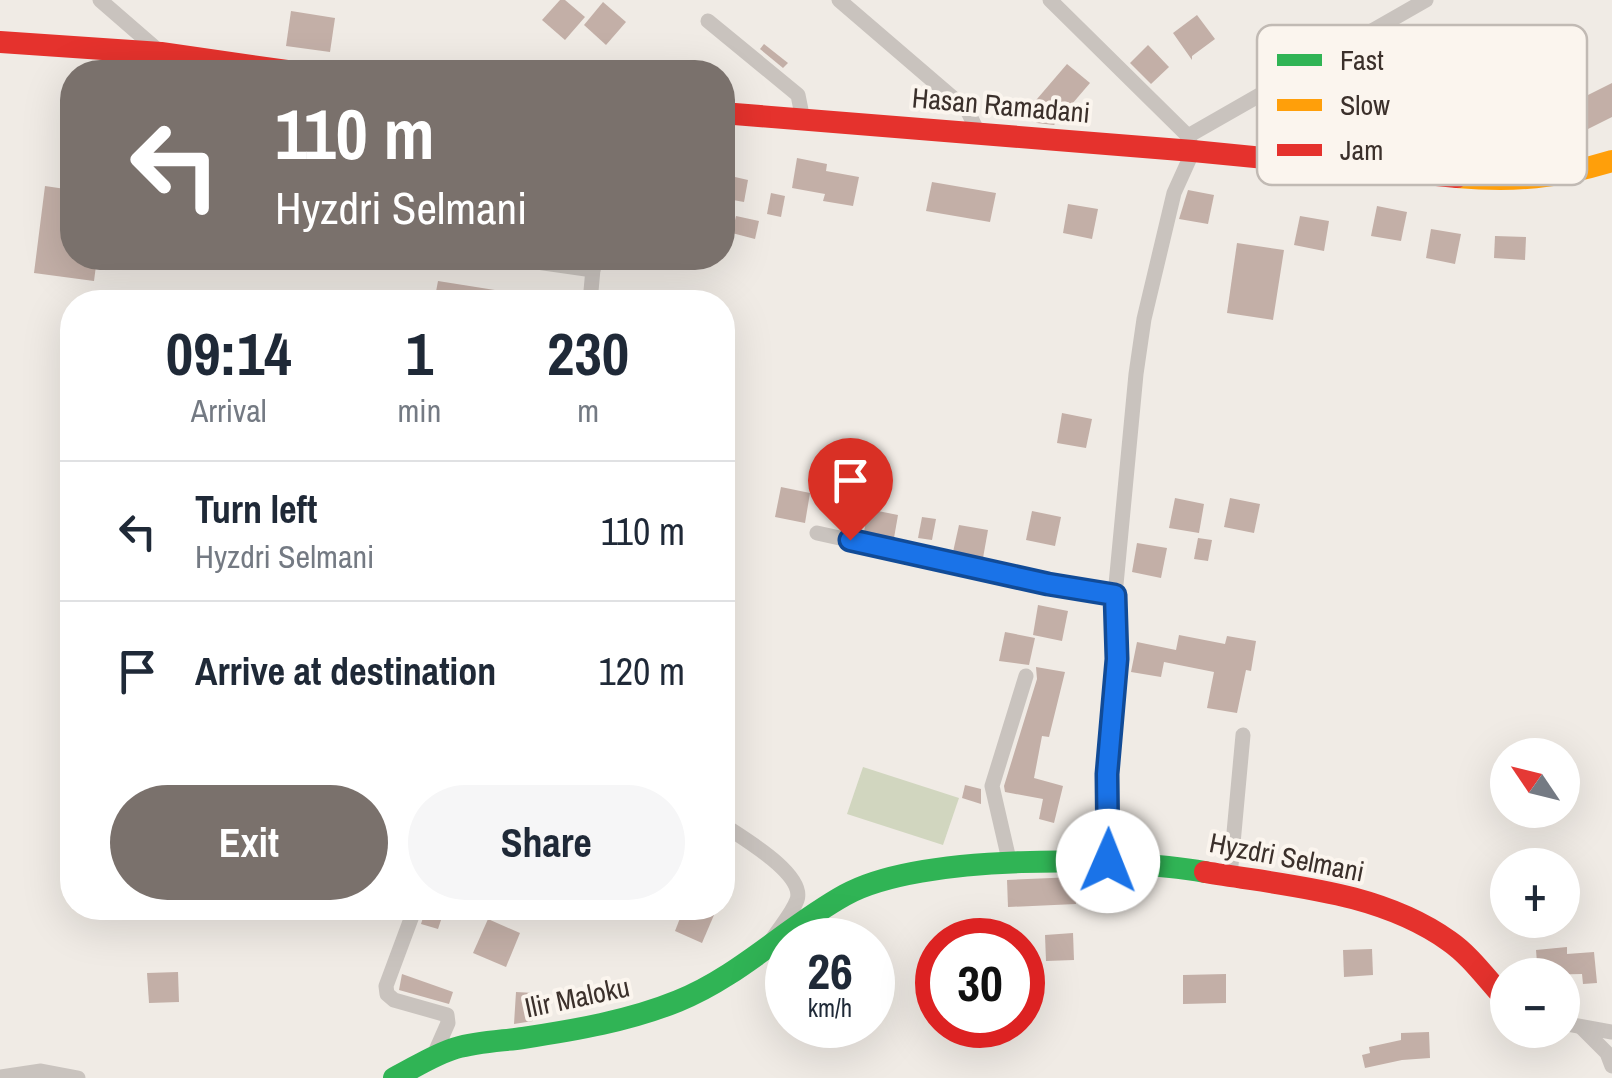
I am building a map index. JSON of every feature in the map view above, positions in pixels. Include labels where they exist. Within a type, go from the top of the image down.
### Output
[{"type":"street","points":[[100,0],[161,53]]},
{"type":"street","points":[[839,0],[966,110],[978,134]]},
{"type":"street","points":[[1050,0],[1191,144]]},
{"type":"street","points":[[1385,25],[1426,0]]},
{"type":"street","points":[[708,22],[798,95],[803,120]]},
{"type":"street","points":[[0,42],[210,60]]},
{"type":"street","points":[[1108,861],[1107,774],[1117,659],[1115,595],[1144,319],[1174,193],[1191,144],[1257,104]]},
{"type":"street","name":"Hasan Ramadani","points":[[735,114],[978,134],[1191,144],[1257,152]]},
{"type":"street","name":"Hasan Ramadani","points":[[1587,169],[1612,162]]},
{"type":"street","points":[[816,533],[1115,595]]},
{"type":"street","points":[[1010,864],[992,786],[1026,676]]},
{"type":"street","points":[[1230,876],[1243,736]]},
{"type":"street","name":"Ilir Maloku","points":[[735,833],[790,873],[797,885],[798,899],[764,951]]},
{"type":"street","name":"Ilir Maloku","points":[[394,1078],[455,1048],[564,1032],[657,1010],[700,991],[864,885],[918,872],[1108,861]]},
{"type":"street","name":"Hyzdri Selmani","points":[[1108,861],[1172,866],[1358,899],[1409,918],[1450,942],[1490,983]]},
{"type":"street","points":[[410,920],[386,986],[387,994],[394,1000],[447,1015],[448,1024],[433,1057]]},
{"type":"street","points":[[1582,1028],[1612,1032]]},
{"type":"street","points":[[1582,1028],[1608,1053],[1612,1066]]},
{"type":"street","points":[[0,1077],[40,1072],[78,1078]]},
{"type":"green space","points":[[863,767],[959,798],[943,845],[847,814]]},
{"type":"building","points":[[560,0],[585,17],[565,40],[542,20]]},
{"type":"building","points":[[603,2],[626,22],[606,45],[584,25]]},
{"type":"building","points":[[291,11],[335,18],[330,52],[286,46]]},
{"type":"building","points":[[1197,15],[1215,39],[1192,60],[1173,33]]},
{"type":"building","points":[[764,44],[788,63],[783,68],[760,49]]},
{"type":"building","points":[[1148,45],[1169,67],[1151,84],[1130,63]]},
{"type":"building","points":[[1067,64],[1090,83],[1054,125],[1037,123],[1025,113]]},
{"type":"building","points":[[1612,83],[1612,117],[1587,130],[1587,96]]},
{"type":"building","points":[[797,158],[827,164],[826,171],[859,177],[853,206],[823,201],[825,194],[792,188]]},
{"type":"building","points":[[735,177],[748,180],[744,202],[735,200]]},
{"type":"building","points":[[932,182],[996,193],[990,222],[926,211]]},
{"type":"building","points":[[45,186],[60,188],[60,270],[95,270],[94,281],[34,273]]},
{"type":"building","points":[[1188,190],[1214,195],[1208,224],[1179,219]]},
{"type":"building","points":[[771,193],[785,196],[781,217],[767,214]]},
{"type":"building","points":[[1068,204],[1098,209],[1092,239],[1063,233]]},
{"type":"building","points":[[1377,206],[1407,212],[1401,241],[1371,236]]},
{"type":"building","points":[[736,216],[759,221],[755,239],[735,234]]},
{"type":"building","points":[[1300,216],[1329,221],[1324,251],[1294,245]]},
{"type":"building","points":[[1431,229],[1461,234],[1455,264],[1426,258]]},
{"type":"building","points":[[1495,236],[1526,237],[1525,260],[1494,258]]},
{"type":"building","points":[[1237,243],[1284,250],[1273,320],[1227,313]]},
{"type":"building","points":[[438,281],[495,290],[436,290]]},
{"type":"building","points":[[1062,413],[1092,419],[1086,448],[1057,443]]},
{"type":"building","points":[[781,487],[810,493],[805,523],[775,517]]},
{"type":"building","points":[[1175,498],[1204,504],[1199,533],[1169,528]]},
{"type":"building","points":[[1230,498],[1260,504],[1254,533],[1224,527]]},
{"type":"building","points":[[868,509],[898,515],[894,538],[864,532]]},
{"type":"building","points":[[1032,511],[1061,517],[1055,546],[1026,540]]},
{"type":"building","points":[[922,517],[936,519],[932,540],[918,538]]},
{"type":"building","points":[[959,525],[988,530],[983,558],[953,552]]},
{"type":"building","points":[[1198,538],[1212,540],[1208,561],[1194,559]]},
{"type":"building","points":[[1137,543],[1167,548],[1161,578],[1132,572]]},
{"type":"building","points":[[1038,605],[1068,611],[1062,641],[1033,635]]},
{"type":"building","points":[[1005,632],[1035,638],[1029,665],[999,661]]},
{"type":"building","points":[[1179,635],[1225,644],[1227,636],[1256,641],[1237,713],[1207,708],[1214,672],[1164,662],[1161,677],[1131,672],[1137,642],[1176,650]]},
{"type":"building","points":[[1036,667],[1065,672],[1049,737],[1042,736],[1034,778],[1063,786],[1054,823],[1039,819],[1043,799],[1005,792],[1004,786],[1037,679]]},
{"type":"building","points":[[965,785],[981,789],[981,804],[962,798]]},
{"type":"building","points":[[1075,877],[1076,904],[1008,907],[1007,880]]},
{"type":"building","points":[[422,920],[441,920],[438,929],[421,924]]},
{"type":"building","points":[[488,920],[520,933],[506,967],[473,953]]},
{"type":"building","points":[[679,920],[712,920],[702,943],[675,931]]},
{"type":"building","points":[[1073,933],[1074,960],[1046,961],[1045,935]]},
{"type":"building","points":[[1567,947],[1567,954],[1594,952],[1597,983],[1583,984],[1580,958],[1537,958],[1536,950]]},
{"type":"building","points":[[1372,949],[1373,975],[1344,977],[1343,950]]},
{"type":"building","points":[[178,972],[179,1002],[149,1003],[147,973]]},
{"type":"building","points":[[402,974],[453,992],[449,1004],[399,990]]},
{"type":"building","points":[[1226,974],[1226,1003],[1183,1004],[1183,975]]},
{"type":"building","points":[[516,992],[534,993],[533,1021],[514,1024]]},
{"type":"building","points":[[1429,1032],[1430,1058],[1365,1068],[1362,1055],[1370,1053],[1369,1047],[1401,1040],[1401,1033]]},
{"type":"traffic: fast","points":[[394,1078],[456,1048],[602,1024],[678,1001],[743,965],[845,895],[879,881],[969,865],[1021,862],[1123,863],[1205,872]]},
{"type":"traffic: slow","points":[[1587,167],[1612,161]]},
{"type":"traffic: jam","points":[[0,42],[210,60]]},
{"type":"traffic: jam","points":[[735,114],[1257,157]]},
{"type":"traffic: jam","points":[[1205,872],[1332,893],[1393,911],[1457,947],[1490,982]]},
{"type":"route","points":[[850,540],[1115,595],[1117,659],[1107,774],[1108,861]]}]
